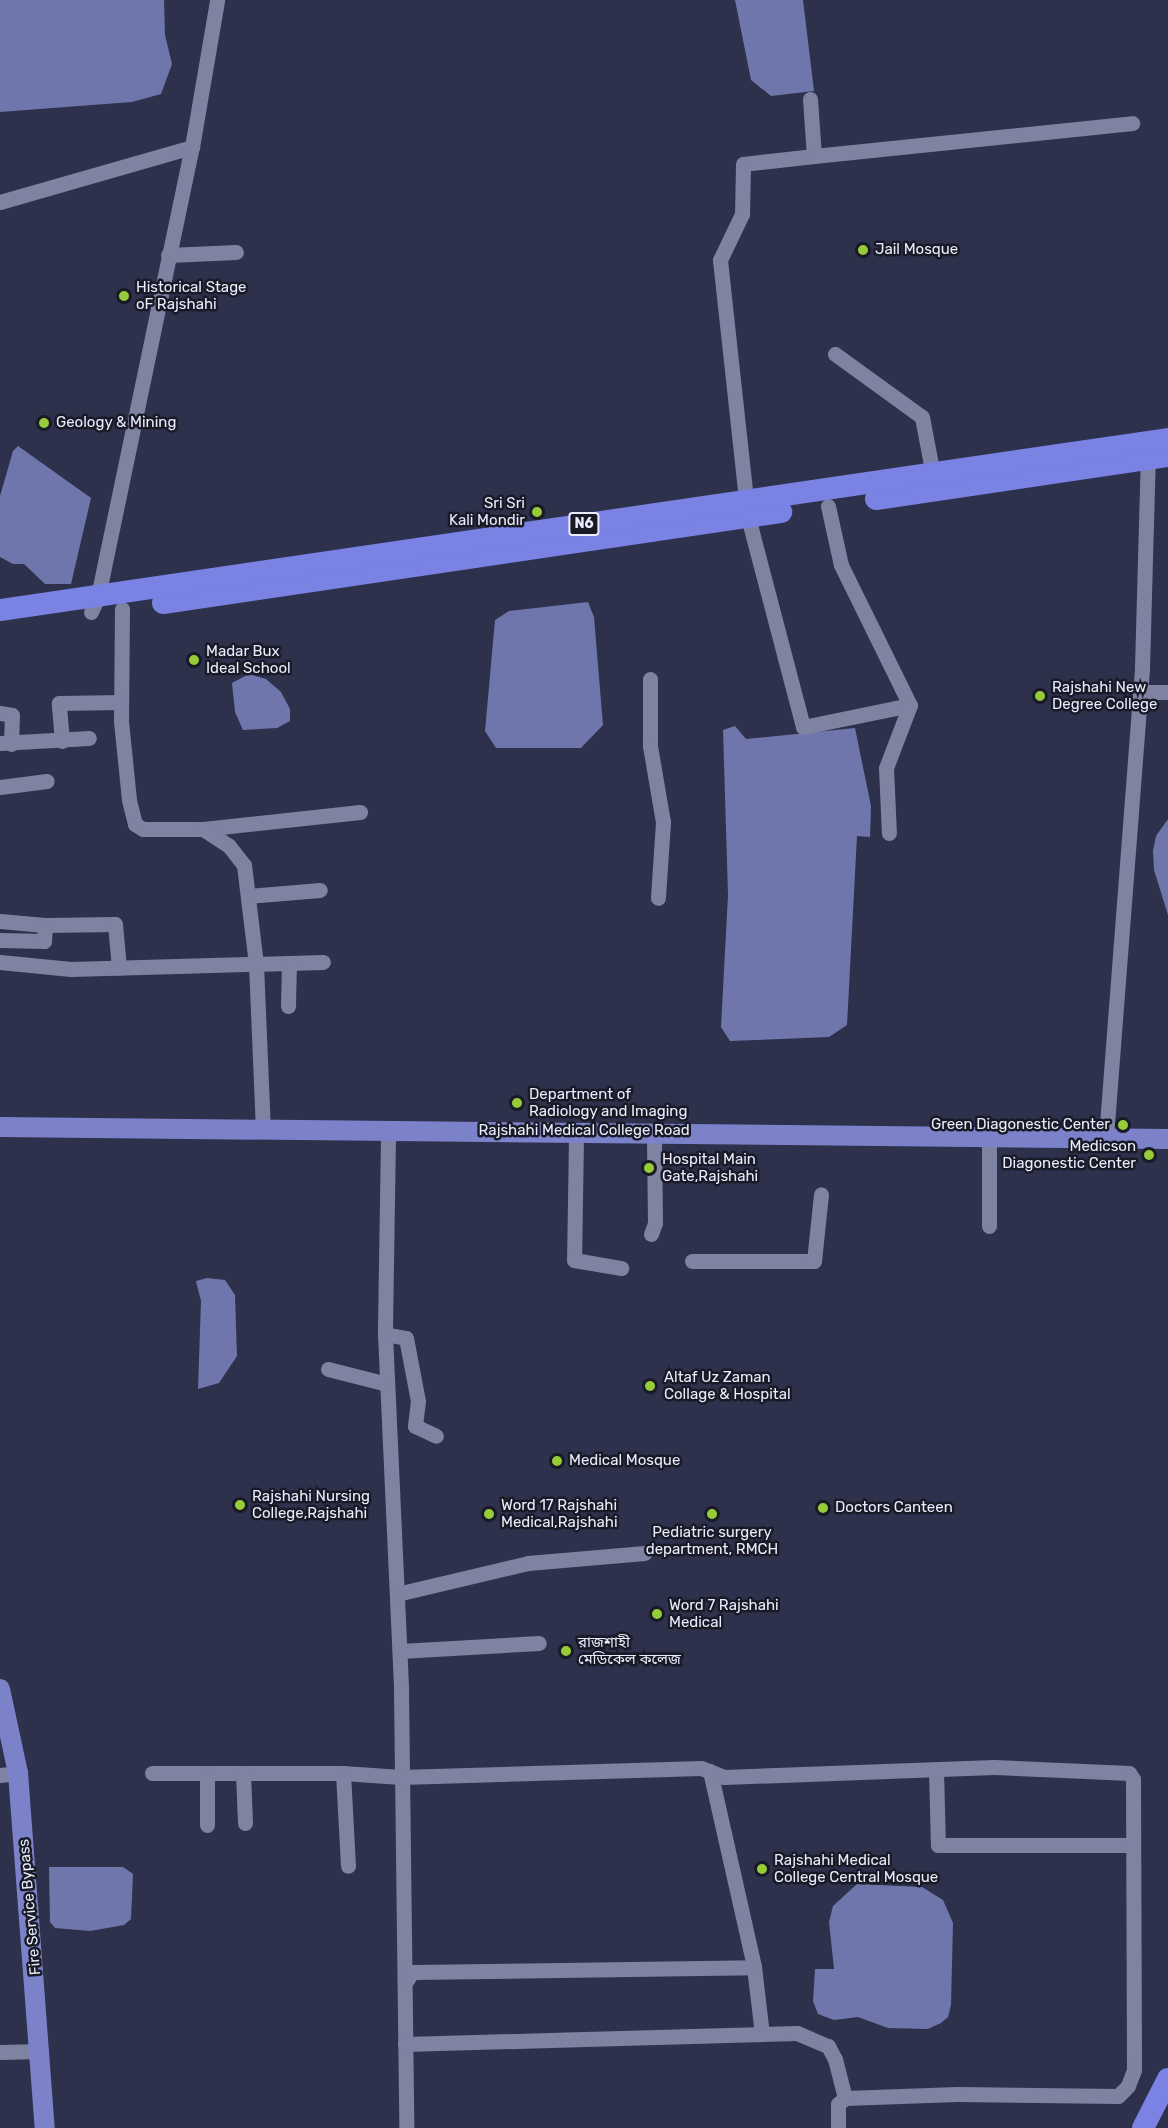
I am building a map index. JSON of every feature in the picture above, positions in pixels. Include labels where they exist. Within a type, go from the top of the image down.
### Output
[{"type":"highway","name":"N6","points":[[0,623],[95,604],[748,509],[828,506],[1155,453],[1168,440]]},
{"type":"highway","name":"N6","points":[[0,610],[95,604],[122,609],[748,509],[933,475],[1155,453]]},
{"type":"highway","points":[[1143,2128],[1168,2079]]},
{"type":"highway","points":[[1155,2128],[1168,2102]]},
{"type":"main road","name":"Rajshahi Medical College Road","points":[[0,1127],[1168,1139]]},
{"type":"main road","name":"Rajshahi Medical College Road","points":[[0,1135],[576,1137],[1168,1145]]},
{"type":"main road","name":"Fire Service Bypass","points":[[0,1689],[41,2050],[45,2128]]},
{"type":"street","points":[[95,604],[192,147],[217,0]]},
{"type":"street","points":[[810,99],[814,156]]},
{"type":"street","points":[[910,705],[803,727],[748,509],[720,260],[742,214],[743,164],[1132,123]]},
{"type":"street","points":[[0,202],[192,147]]},
{"type":"street","points":[[168,255],[236,252]]},
{"type":"street","points":[[835,354],[922,417],[933,475]]},
{"type":"street","points":[[1106,1137],[1140,692],[1155,453]]},
{"type":"street","points":[[828,506],[841,565],[910,705],[886,768],[889,833]]},
{"type":"street","points":[[122,609],[121,702],[129,800],[135,824],[143,829],[203,829],[360,812]]},
{"type":"street","points":[[650,679],[650,746],[663,822],[658,898]]},
{"type":"street","points":[[1140,692],[1168,692]]},
{"type":"street","points":[[62,741],[59,704],[121,702]]},
{"type":"street","points":[[0,713],[12,716],[5,743],[89,738]]},
{"type":"street","points":[[0,787],[47,781]]},
{"type":"street","points":[[203,829],[229,846],[244,865],[256,964],[263,1130]]},
{"type":"street","points":[[248,896],[320,890]]},
{"type":"street","points":[[0,921],[45,926],[115,924],[119,968]]},
{"type":"street","points":[[0,940],[44,940],[45,926]]},
{"type":"street","points":[[0,962],[71,969],[323,962]]},
{"type":"street","points":[[288,1006],[289,963]]},
{"type":"street","points":[[388,1137],[385,1334],[400,1651],[407,1980],[405,2128]]},
{"type":"street","points":[[576,1137],[574,1260],[621,1268]]},
{"type":"street","points":[[651,1234],[655,1222],[654,1138]]},
{"type":"street","points":[[989,1142],[989,1226]]},
{"type":"street","points":[[692,1261],[814,1261],[820,1194]]},
{"type":"street","points":[[385,1334],[406,1338],[418,1401],[415,1426],[436,1436]]},
{"type":"street","points":[[328,1369],[387,1384]]},
{"type":"street","points":[[397,1594],[528,1563],[645,1553]]},
{"type":"street","points":[[400,1651],[539,1643]]},
{"type":"street","points":[[152,1773],[343,1773],[401,1777],[702,1768],[724,1778],[936,1770],[1124,1770],[1133,1779],[1134,2070],[1118,2096],[957,2094],[844,2098],[838,2104],[838,2128]]},
{"type":"street","points":[[936,1770],[938,1845],[1133,1845]]},
{"type":"street","points":[[710,1772],[754,1967],[762,2034]]},
{"type":"street","points":[[207,1773],[207,1825]]},
{"type":"street","points":[[243,1773],[245,1823]]},
{"type":"street","points":[[343,1773],[348,1866]]},
{"type":"street","points":[[407,1980],[412,1972],[754,1967]]},
{"type":"street","points":[[405,2044],[797,2033],[828,2046],[835,2059],[844,2098]]},
{"type":"street","points":[[0,2052],[41,2050]]},
{"type":"water","points":[[0,0],[164,0],[165,35],[172,64],[161,94],[132,102],[0,112]]},
{"type":"water","points":[[735,0],[803,0],[814,91],[771,96],[751,80]]},
{"type":"water","points":[[18,446],[91,498],[71,584],[45,584],[24,564],[13,564],[0,557],[0,496],[13,451]]},
{"type":"water","points":[[588,602],[594,617],[603,725],[581,748],[496,748],[485,731],[495,620],[509,611]]},
{"type":"water","points":[[249,674],[266,679],[281,692],[290,709],[290,721],[277,728],[243,730],[235,712],[232,683]]},
{"type":"water","points":[[735,726],[746,739],[855,728],[871,806],[870,837],[857,836],[847,1025],[829,1037],[730,1041],[721,1027],[728,895],[723,730]]},
{"type":"water","points":[[1168,819],[1168,915],[1154,870],[1153,851],[1156,836]]},
{"type":"water","points":[[207,1278],[225,1280],[235,1295],[237,1356],[219,1383],[198,1389],[201,1301],[196,1281]]},
{"type":"water","points":[[49,1867],[123,1867],[133,1874],[131,1919],[124,1925],[90,1931],[55,1928],[50,1922]]},
{"type":"water","points":[[857,1884],[922,1887],[943,1900],[953,1923],[951,2005],[948,2017],[941,2023],[928,2029],[888,2028],[858,2017],[834,2020],[818,2014],[813,2001],[815,1969],[834,1969],[829,1922],[833,1906]]},
{"type":"place","name":"Jail Mosque","points":[[863,250]]},
{"type":"place","name":"Historical Stage oF Rajshahi","points":[[124,296]]},
{"type":"place","name":"Geology & Mining","points":[[44,423]]},
{"type":"place","name":"Sri Sri Kali Mondir","points":[[537,512]]},
{"type":"place","name":"Madar Bux Ideal School","points":[[194,660]]},
{"type":"place","name":"Rajshahi New Degree College","points":[[1040,696]]},
{"type":"place","name":"Department of Radiology and Imaging","points":[[517,1103]]},
{"type":"place","name":"Green Diagonestic Center","points":[[1123,1125]]},
{"type":"place","name":"Medicson Diagonestic Center","points":[[1149,1155]]},
{"type":"place","name":"Hospital Main Gate,Rajshahi","points":[[649,1168]]},
{"type":"place","name":"Altaf Uz Zaman Collage & Hospital","points":[[650,1386]]},
{"type":"place","name":"Medical Mosque","points":[[557,1461]]},
{"type":"place","name":"Rajshahi Nursing College,Rajshahi","points":[[240,1505]]},
{"type":"place","name":"Doctors Canteen","points":[[823,1508]]},
{"type":"place","name":"Word 17 Rajshahi Medical,Rajshahi","points":[[489,1514]]},
{"type":"place","name":"Pediatric surgery department, RMCH","points":[[712,1514]]},
{"type":"place","name":"Word 7 Rajshahi Medical","points":[[657,1614]]},
{"type":"place","name":"রাজশাহী মেডিকেল কলেজ","points":[[566,1651]]},
{"type":"place","name":"Rajshahi Medical College Central Mosque","points":[[762,1869]]}]
